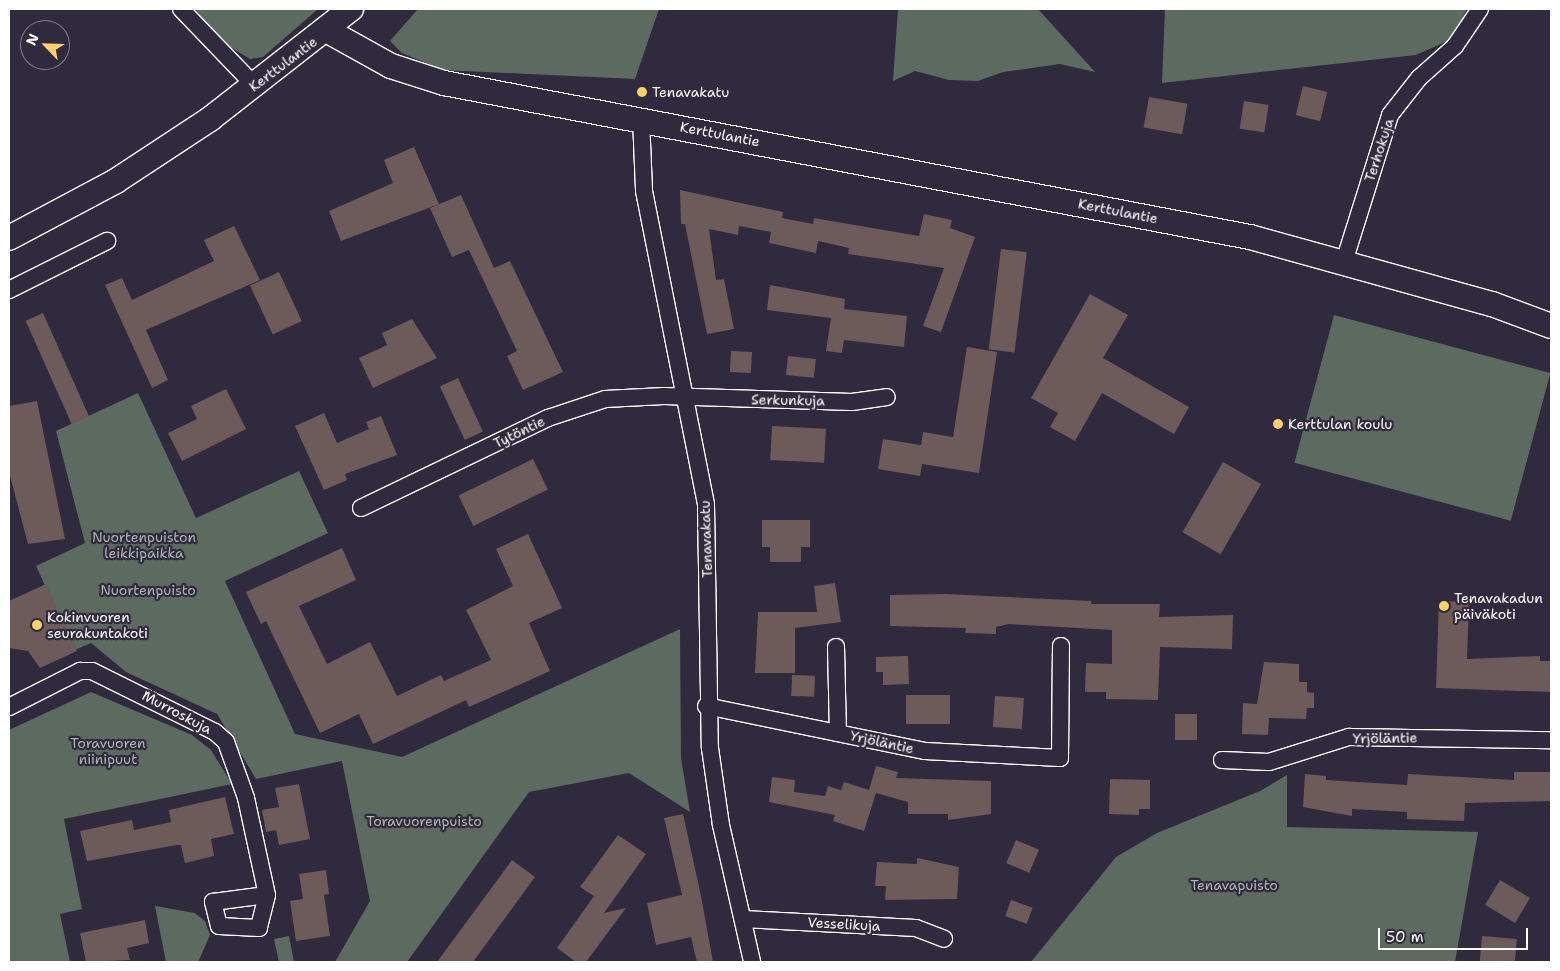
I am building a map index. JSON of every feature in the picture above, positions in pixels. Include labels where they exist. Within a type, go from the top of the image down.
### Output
[{"type":"street","points":[[181,9],[255,86]]},
{"type":"street","points":[[328,31],[351,9]]},
{"type":"street","name":"Terhokuja","points":[[1344,262],[1390,115],[1418,78],[1455,46],[1480,9]]},
{"type":"street","name":"Kerttulantie","points":[[9,238],[116,181],[255,86],[328,31],[369,56],[420,77],[1250,237],[1492,304],[1551,326]]},
{"type":"street","name":"Tenavakatu","points":[[640,118],[644,191],[688,398],[709,537],[706,706],[721,825],[752,962]]},
{"type":"street","points":[[9,290],[106,241]]},
{"type":"street","name":"Kerttulantie","points":[[1492,304],[1551,311]]},
{"type":"street","name":"Serkunkuja","points":[[688,398],[852,402],[888,397]]},
{"type":"street","name":"Tytöntie","points":[[361,508],[578,405],[605,399],[688,398]]},
{"type":"street","name":"Yrjöläntie","points":[[706,706],[925,751],[1060,758],[1061,646]]},
{"type":"street","points":[[836,647],[838,733]]},
{"type":"street","name":"Murroskuja","points":[[9,707],[80,671],[92,671],[215,732],[226,742],[246,798],[266,895]]},
{"type":"street","name":"Yrjöläntie","points":[[1222,760],[1269,762],[1349,737],[1551,740]]},
{"type":"street","name":"Vesselikuja","points":[[743,919],[916,928],[944,939]]},
{"type":"green space","points":[[194,9],[318,9],[263,57],[250,59],[227,45]]},
{"type":"green space","points":[[418,9],[659,9],[635,79],[443,70],[402,53],[390,41]]},
{"type":"green space","points":[[898,9],[1038,9],[1095,72],[1060,64],[1003,72],[978,81],[949,80],[915,71],[893,81]]},
{"type":"green space","points":[[1165,9],[1467,9],[1452,39],[1416,55],[1162,83]]},
{"type":"green space","points":[[1334,315],[1550,373],[1511,521],[1294,463]]},
{"type":"green space","points":[[138,393],[196,518],[299,471],[328,533],[225,581],[295,734],[402,757],[680,629],[681,758],[690,812],[629,773],[529,792],[407,962],[335,962],[370,901],[342,761],[256,779],[217,714],[126,672],[91,643],[75,650],[36,566],[85,543],[56,431]]},
{"type":"green space","name":"Toravuoren niinipuut","points":[[91,692],[192,735],[211,750],[232,784],[64,819],[82,909],[60,914],[70,962],[9,962],[9,730]]},
{"type":"green space","name":"Tenavapuisto","points":[[1287,775],[1287,827],[1478,832],[1455,962],[1031,962],[1116,857],[1157,833],[1260,791]]},
{"type":"green space","points":[[155,906],[195,913],[205,921],[210,935],[198,962],[166,962]]},
{"type":"green space","points":[[289,936],[294,962],[279,962],[274,939]]},
{"type":"building","points":[[1303,86],[1327,92],[1320,121],[1296,115]]},
{"type":"building","points":[[1149,97],[1187,104],[1182,134],[1144,128]]},
{"type":"building","points":[[1244,101],[1269,105],[1264,133],[1240,129]]},
{"type":"building","points":[[414,147],[439,204],[341,241],[329,211],[393,183],[384,160]]},
{"type":"building","points":[[680,190],[783,212],[782,218],[813,224],[814,218],[919,236],[924,214],[952,220],[950,228],[975,237],[941,332],[923,326],[944,268],[848,254],[849,248],[818,241],[816,253],[769,243],[771,232],[739,226],[738,235],[709,229],[716,280],[724,279],[734,329],[707,334],[685,224],[681,224]]},
{"type":"building","points":[[461,195],[494,268],[510,261],[563,372],[523,390],[507,356],[517,351],[469,250],[452,257],[430,208]]},
{"type":"building","points":[[234,226],[260,280],[146,330],[168,380],[152,388],[105,285],[122,278],[132,300],[214,261],[204,240]]},
{"type":"building","points":[[1001,249],[1027,252],[1014,352],[989,349]]},
{"type":"building","points":[[279,272],[302,321],[273,334],[250,286]]},
{"type":"building","points":[[770,285],[845,299],[844,309],[907,316],[904,347],[844,340],[842,353],[826,351],[831,318],[767,310]]},
{"type":"building","points":[[1090,294],[1128,315],[1103,358],[1189,407],[1174,434],[1102,393],[1075,441],[1050,427],[1058,413],[1031,398]]},
{"type":"building","points":[[43,313],[89,416],[72,424],[26,321]]},
{"type":"building","points":[[412,319],[437,358],[373,388],[359,358],[387,345],[382,333]]},
{"type":"building","points":[[967,347],[997,352],[979,473],[922,464],[920,476],[878,469],[883,439],[921,445],[923,432],[953,437]]},
{"type":"building","points":[[731,351],[752,352],[751,373],[730,372]]},
{"type":"building","points":[[788,356],[816,359],[814,378],[786,375]]},
{"type":"building","points":[[458,378],[483,431],[465,440],[440,386]]},
{"type":"building","points":[[226,389],[246,429],[182,461],[168,433],[197,419],[191,406]]},
{"type":"building","points":[[37,401],[65,539],[28,544],[9,472],[9,406]]},
{"type":"building","points":[[324,413],[337,443],[369,429],[366,422],[381,416],[397,455],[345,474],[347,480],[324,490],[295,426]]},
{"type":"building","points":[[772,426],[826,429],[824,463],[770,460]]},
{"type":"building","points":[[533,459],[548,490],[473,526],[458,495]]},
{"type":"building","points":[[1223,462],[1261,484],[1221,554],[1182,532]]},
{"type":"building","points":[[762,520],[810,520],[810,547],[801,547],[801,562],[770,562],[770,547],[762,547]]},
{"type":"building","points":[[528,534],[562,608],[529,623],[550,671],[469,707],[466,700],[373,744],[359,714],[320,733],[266,621],[261,624],[246,592],[342,548],[356,580],[299,606],[327,664],[370,642],[397,696],[441,675],[444,681],[491,660],[466,610],[513,586],[496,549]]},
{"type":"building","points":[[835,583],[841,622],[795,628],[795,673],[755,673],[758,612],[817,612],[814,586]]},
{"type":"building","name":"Kokinvuoren seurakuntakoti","points":[[46,584],[77,651],[40,668],[28,651],[9,648],[9,601]]},
{"type":"building","points":[[946,594],[1091,601],[1091,604],[1160,604],[1159,617],[1233,615],[1232,649],[1160,647],[1158,700],[1106,699],[1106,692],[1085,692],[1086,663],[1112,664],[1112,630],[1009,624],[996,627],[996,634],[965,633],[966,628],[890,626],[890,595]]},
{"type":"building","points":[[1439,601],[1469,602],[1467,659],[1540,656],[1540,661],[1551,661],[1551,692],[1436,688]]},
{"type":"building","points":[[908,656],[909,684],[883,685],[883,672],[876,672],[876,657]]},
{"type":"building","points":[[1264,662],[1299,664],[1299,682],[1307,682],[1307,692],[1314,693],[1314,708],[1307,708],[1306,719],[1269,718],[1268,735],[1242,734],[1243,703],[1257,704]]},
{"type":"building","points":[[792,675],[815,676],[814,697],[791,696]]},
{"type":"building","points":[[906,695],[950,695],[950,724],[906,724]]},
{"type":"building","points":[[995,696],[1024,698],[1022,729],[993,727]]},
{"type":"building","points":[[1175,714],[1197,714],[1197,740],[1175,740]]},
{"type":"building","points":[[876,766],[898,772],[896,778],[991,781],[991,814],[948,820],[948,814],[908,814],[908,802],[876,793],[864,831],[833,821],[835,815],[769,802],[772,777],[795,780],[794,792],[825,796],[828,786],[841,790],[844,782],[869,790]]},
{"type":"building","points":[[1514,772],[1551,772],[1551,801],[1465,803],[1464,821],[1407,819],[1407,812],[1352,809],[1352,816],[1303,807],[1305,774],[1326,776],[1326,780],[1407,785],[1408,774],[1514,780]]},
{"type":"building","points":[[1110,779],[1150,780],[1150,809],[1139,809],[1139,815],[1109,814]]},
{"type":"building","points":[[299,784],[310,839],[279,845],[276,830],[266,832],[262,810],[279,807],[275,788]]},
{"type":"building","points":[[225,797],[234,834],[211,839],[214,856],[185,863],[181,845],[177,845],[87,861],[80,831],[132,820],[134,830],[171,822],[169,810]]},
{"type":"building","points":[[683,814],[713,962],[697,962],[691,937],[656,945],[647,903],[682,895],[664,818]]},
{"type":"building","points":[[618,835],[646,854],[604,913],[626,908],[586,962],[576,962],[557,948],[594,896],[580,887]]},
{"type":"building","points":[[1016,840],[1039,850],[1029,873],[1006,863]]},
{"type":"building","points":[[917,858],[959,867],[957,899],[885,900],[886,886],[875,886],[877,862],[917,864]]},
{"type":"building","points":[[512,860],[535,877],[473,962],[437,962]]},
{"type":"building","points":[[326,870],[329,894],[324,895],[330,936],[296,941],[290,901],[303,899],[299,874]]},
{"type":"building","points":[[1500,880],[1530,898],[1515,923],[1485,905]]},
{"type":"building","points":[[1011,900],[1033,908],[1027,924],[1005,916]]},
{"type":"building","points":[[145,920],[149,943],[127,948],[130,960],[86,962],[80,933]]},
{"type":"building","points":[[1482,936],[1517,939],[1515,962],[1480,962]]},
{"type":"place","name":"Tenavakatu","points":[[642,92]]},
{"type":"place","name":"Kerttulan koulu","points":[[1278,424]]},
{"type":"place","name":"Tenavakadun päiväkoti","points":[[1444,606]]},
{"type":"place","name":"Kokinvuoren seurakuntakoti","points":[[37,625]]},
{"type":"park label","name":"Nuortenpuiston leikkipaikka","points":[[144,546]]},
{"type":"park label","name":"Nuortenpuisto","points":[[148,590]]},
{"type":"park label","name":"Toravuorenpuisto","points":[[424,821]]}]
